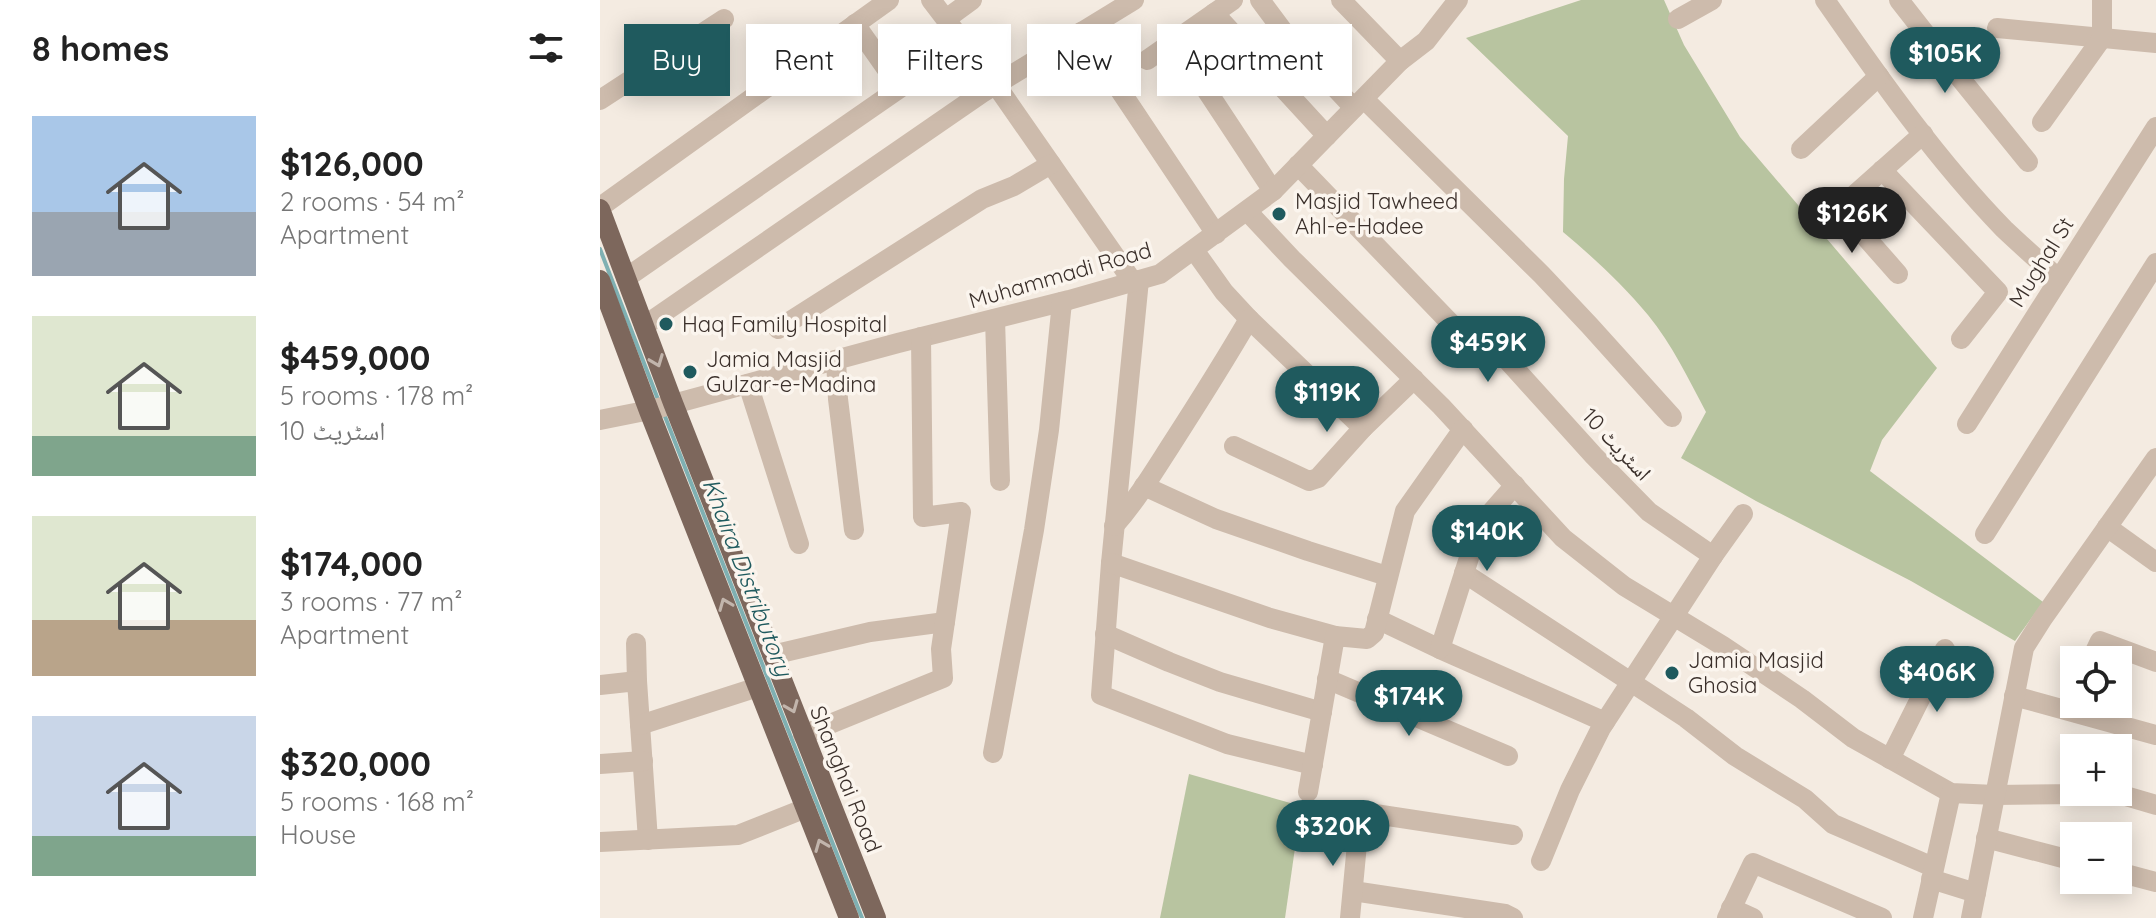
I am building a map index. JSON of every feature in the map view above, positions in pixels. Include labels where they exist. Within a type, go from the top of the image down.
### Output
[{"type":"main road","name":"Shanghai Road","points":[[600,208],[644,326],[661,407],[758,687],[849,918]]},
{"type":"main road","name":"Shanghai Road","points":[[600,280],[661,407],[772,655],[876,918]]},
{"type":"street","points":[[855,24],[889,0]]},
{"type":"street","points":[[931,0],[950,24]]},
{"type":"street","points":[[946,19],[972,0]]},
{"type":"street","points":[[1094,24],[1134,0]]},
{"type":"street","points":[[1198,24],[1233,0]]},
{"type":"street","points":[[1260,0],[1286,35],[1542,275],[1672,417]]},
{"type":"street","points":[[1341,0],[1400,61]]},
{"type":"street","name":"Muhammadi Road","points":[[600,420],[661,407],[1160,274],[1273,191],[1400,61],[1426,41],[1458,0]]},
{"type":"street","points":[[1678,19],[1712,0]]},
{"type":"street","points":[[1825,0],[1923,134],[2004,229],[2059,279]]},
{"type":"street","points":[[1899,0],[2028,162]]},
{"type":"street","points":[[2042,122],[2102,38],[2102,0]]},
{"type":"street","points":[[1214,13],[1327,136]]},
{"type":"street","points":[[600,100],[724,19]]},
{"type":"street","points":[[1997,28],[2156,43]]},
{"type":"street","points":[[626,278],[900,88],[862,34]]},
{"type":"street","points":[[1147,60],[1157,53]]},
{"type":"street","points":[[1801,149],[1879,76]]},
{"type":"street","points":[[600,208],[755,96]]},
{"type":"street","points":[[644,326],[980,96]]},
{"type":"street","points":[[1004,96],[1136,281],[1101,695],[1227,744],[1313,765]]},
{"type":"street","points":[[1124,96],[1216,234]]},
{"type":"street","points":[[1210,96],[1273,191]]},
{"type":"street","name":"Mughal St","points":[[1967,424],[2156,127]]},
{"type":"street","points":[[1898,274],[1836,211],[1923,134]]},
{"type":"street","points":[[778,329],[982,199],[1014,186],[1051,164]]},
{"type":"street","name":"اسٹریٹ 10","points":[[1298,165],[1488,362],[1500,352],[1649,512],[1713,556]]},
{"type":"street","points":[[1882,170],[1998,292],[1961,339]]},
{"type":"street","points":[[1247,211],[1463,429],[1563,538],[1624,586],[1723,646],[1853,738],[1951,793],[2060,794]]},
{"type":"street","points":[[1194,250],[1224,292],[1249,319],[1363,428]]},
{"type":"street","points":[[1985,534],[2156,263]]},
{"type":"street","points":[[993,753],[1034,530],[1049,430],[1062,302]]},
{"type":"street","points":[[995,319],[1000,481]]},
{"type":"street","points":[[1114,526],[1144,486],[1249,319]]},
{"type":"street","points":[[803,735],[943,678],[941,649],[961,512],[923,517],[921,337]]},
{"type":"street","points":[[836,360],[854,530]]},
{"type":"street","points":[[1234,446],[1309,481],[1318,478],[1363,428],[1414,379]]},
{"type":"street","points":[[748,384],[799,544]]},
{"type":"street","points":[[1111,563],[1270,618],[1335,636],[1367,639],[1374,633],[1405,511],[1463,429]]},
{"type":"street","points":[[1971,918],[2024,648],[2156,458]]},
{"type":"street","points":[[1440,649],[1475,539],[1487,517],[1515,485]]},
{"type":"street","points":[[1144,486],[1216,519],[1387,576]]},
{"type":"street","points":[[1541,861],[1570,790],[1605,722],[1743,514]]},
{"type":"street","points":[[2107,527],[2156,562]]},
{"type":"street","points":[[1464,573],[1686,718],[1735,756],[1805,799],[1833,824],[1976,893]]},
{"type":"street","points":[[1377,619],[1605,722]]},
{"type":"street","points":[[772,655],[870,632],[945,622]]},
{"type":"street","points":[[1105,634],[1220,682],[1322,712]]},
{"type":"street","points":[[1308,792],[1335,636]]},
{"type":"street","points":[[636,643],[648,840]]},
{"type":"street","points":[[1890,759],[1945,649]]},
{"type":"street","points":[[2132,653],[2156,662]]},
{"type":"street","points":[[1327,679],[1508,756]]},
{"type":"street","points":[[600,685],[637,681]]},
{"type":"street","points":[[640,725],[758,687]]},
{"type":"street","points":[[2014,696],[2060,702]]},
{"type":"street","points":[[2111,718],[2156,735]]},
{"type":"street","points":[[600,764],[643,761]]},
{"type":"street","points":[[1923,918],[1951,793]]},
{"type":"street","points":[[2132,798],[2156,805]]},
{"type":"street","points":[[600,842],[738,835],[806,808]]},
{"type":"street","points":[[1350,918],[1359,823],[1364,815],[1375,814],[1513,835]]},
{"type":"street","points":[[1986,838],[2060,857]]},
{"type":"street","points":[[1753,918],[1729,913],[1753,863],[1882,918]]},
{"type":"street","points":[[2132,876],[2156,882]]},
{"type":"street","points":[[1353,891],[1505,914],[1513,918]]},
{"type":"green space","points":[[1581,0],[1664,0],[1684,45],[1740,137],[1937,368],[1882,440],[1870,471],[2043,602],[2015,641],[1911,581],[1756,501],[1681,458],[1706,412],[1657,326],[1607,272],[1563,232],[1568,136],[1466,38]]},
{"type":"green space","points":[[1189,774],[1301,806],[1285,918],[1160,918]]},
{"type":"waterway","name":"Khaira Distributory","points":[[600,249],[659,402]]},
{"type":"waterway","name":"Khaira Distributory","points":[[664,414],[862,918]]},
{"type":"place","name":"Masjid Tawheed Ahl-e-Hadee","points":[[1279,214]]},
{"type":"place","name":"Haq Family Hospital","points":[[666,324]]},
{"type":"place","name":"Jamia Masjid Gulzar-e-Madina","points":[[690,372]]},
{"type":"place","name":"Jamia Masjid Ghosia","points":[[1672,673]]}]
